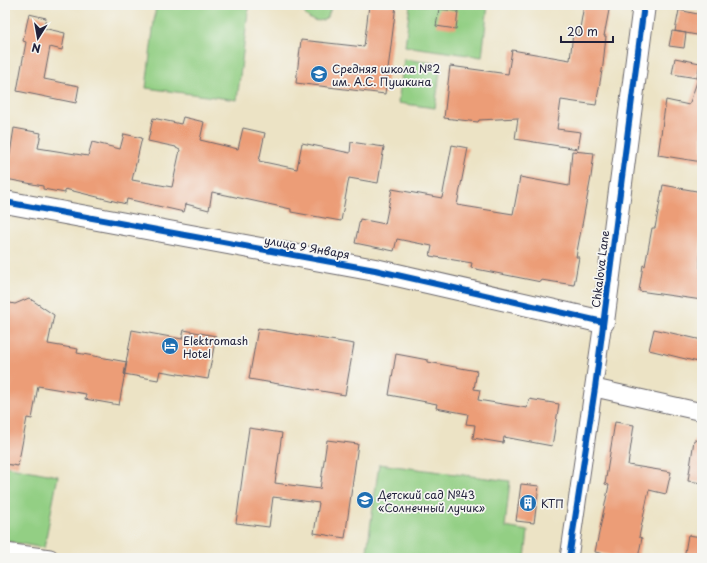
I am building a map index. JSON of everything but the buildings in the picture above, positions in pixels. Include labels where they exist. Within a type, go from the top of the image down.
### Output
[{"type":"street","name":"Chkalova Lane","points":[[569,558],[595,388],[644,5]]},
{"type":"street","name":"улица 9 Января","points":[[5,202],[375,270],[603,322]]},
{"type":"street","points":[[595,388],[702,412]]},
{"type":"street","points":[[5,552],[50,558]]},
{"type":"green space","points":[[156,5],[249,5],[237,100],[146,88]]},
{"type":"green space","points":[[303,5],[332,5],[328,16],[324,20],[316,21],[306,16]]},
{"type":"green space","points":[[410,5],[488,5],[482,57],[405,46]]},
{"type":"green space","points":[[404,59],[441,64],[435,108],[398,103]]},
{"type":"green space","points":[[379,464],[510,481],[505,527],[528,531],[525,558],[366,558]]},
{"type":"green space","points":[[5,466],[58,476],[44,548],[5,541]]},
{"type":"cycle path","points":[[569,558],[595,388],[644,5]]},
{"type":"cycle path","points":[[5,202],[375,270],[603,322]]},
{"type":"place","name":"Средняя школа №2 им. А.С. Пушкина","points":[[319,74]]},
{"type":"place","name":"Elektromash Hotel","points":[[170,346]]},
{"type":"place","name":"Детский сад №43 «Солнечный лучик»","points":[[365,500]]},
{"type":"place","name":"КТП","points":[[528,503]]}]
